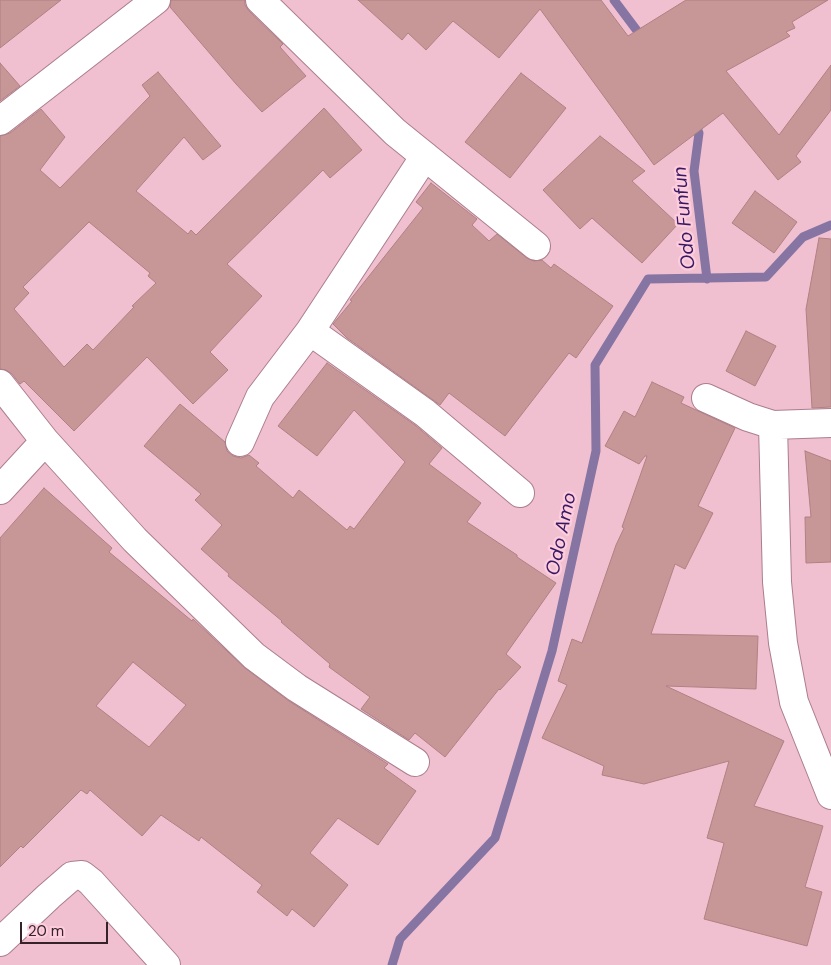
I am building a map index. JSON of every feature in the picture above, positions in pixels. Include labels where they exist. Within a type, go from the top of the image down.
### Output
[{"type":"street","points":[[0,121],[156,0]]},
{"type":"street","points":[[260,0],[395,132],[536,246]]},
{"type":"street","points":[[240,442],[260,397],[310,332],[425,156]]},
{"type":"street","points":[[310,332],[425,413],[520,493]]},
{"type":"street","points":[[0,384],[45,441],[135,540],[254,656],[297,688],[415,762]]},
{"type":"street","points":[[706,398],[748,417],[772,425],[831,423]]},
{"type":"street","points":[[772,425],[776,582],[784,643],[794,702],[831,795]]},
{"type":"street","points":[[0,490],[45,441]]},
{"type":"street","points":[[0,942],[72,876],[82,875],[91,882],[166,965]]},
{"type":"building","points":[[0,0],[61,0],[0,48]]},
{"type":"building","points":[[171,0],[245,0],[245,5],[249,11],[283,44],[280,47],[306,76],[262,112],[170,7]]},
{"type":"building","points":[[358,0],[601,0],[628,36],[686,0],[828,0],[792,22],[795,28],[786,32],[790,36],[726,71],[779,135],[831,65],[831,110],[796,156],[801,162],[778,180],[723,113],[654,165],[540,9],[499,58],[453,21],[426,50],[408,33],[402,40]]},
{"type":"building","points":[[0,63],[20,86],[0,101]]},
{"type":"building","points":[[158,72],[221,146],[203,160],[184,137],[136,191],[188,234],[191,230],[196,235],[324,108],[362,150],[330,178],[323,170],[227,264],[262,296],[210,352],[228,370],[193,404],[147,357],[74,431],[24,381],[20,384],[12,374],[0,369],[0,136],[10,133],[41,109],[65,137],[40,170],[60,188],[150,96],[142,85]],"holes":[[[89,222],[150,273],[148,276],[156,283],[132,306],[134,307],[93,350],[87,344],[64,367],[14,309],[29,293],[23,287]]]},
{"type":"building","points":[[521,73],[566,108],[510,178],[465,142]]},
{"type":"building","points":[[600,136],[645,171],[632,181],[678,224],[642,263],[592,218],[580,229],[543,190]]},
{"type":"building","points":[[431,183],[477,219],[472,225],[489,241],[497,234],[527,258],[534,261],[542,260],[551,268],[554,264],[613,306],[576,358],[569,353],[505,436],[449,393],[440,405],[347,338],[333,324],[423,208],[416,202]]},
{"type":"building","points":[[755,191],[797,222],[774,253],[732,223]]},
{"type":"building","points":[[819,238],[831,239],[831,407],[812,408],[806,309]]},
{"type":"building","points":[[746,331],[776,346],[755,386],[726,371]]},
{"type":"building","points":[[327,363],[415,425],[442,448],[429,464],[481,503],[467,522],[556,583],[506,654],[521,667],[499,689],[445,757],[415,733],[409,740],[361,709],[370,697],[329,667],[330,664],[228,576],[229,574],[201,549],[222,525],[195,500],[201,494],[144,446],[180,404],[225,442],[227,451],[233,456],[241,458],[249,455],[259,463],[256,466],[293,498],[299,490],[347,530],[350,526],[354,529],[405,462],[354,410],[317,456],[278,426]]},
{"type":"building","points":[[652,382],[684,397],[681,403],[735,428],[698,506],[713,513],[685,569],[675,564],[651,634],[758,636],[756,689],[666,686],[784,741],[754,806],[823,826],[805,887],[822,892],[807,946],[704,919],[724,843],[707,838],[729,761],[644,784],[602,775],[604,766],[542,738],[567,685],[558,681],[572,639],[582,643],[616,545],[624,528],[622,527],[647,456],[639,464],[605,446],[624,411],[635,417]]},
{"type":"building","points":[[805,451],[831,461],[831,562],[806,563],[805,517],[811,517]]},
{"type":"building","points":[[44,488],[112,548],[109,552],[192,621],[193,619],[245,668],[289,701],[388,764],[384,768],[416,791],[378,845],[338,818],[310,853],[348,885],[314,927],[292,909],[287,916],[257,892],[262,885],[201,837],[199,841],[161,815],[142,836],[90,790],[87,794],[81,790],[23,848],[21,846],[0,867],[0,538]],"holes":[[[133,662],[186,705],[149,747],[96,706]]]},
{"type":"waterway","name":"Odo Funfun","points":[[614,0],[644,40]]},
{"type":"waterway","name":"Odo Funfun","points":[[694,120],[699,133],[694,171],[707,279]]},
{"type":"waterway","name":"Odo Amo","points":[[392,965],[400,939],[495,838],[552,651],[596,451],[595,365],[648,279],[766,277],[803,237],[831,225]]}]
